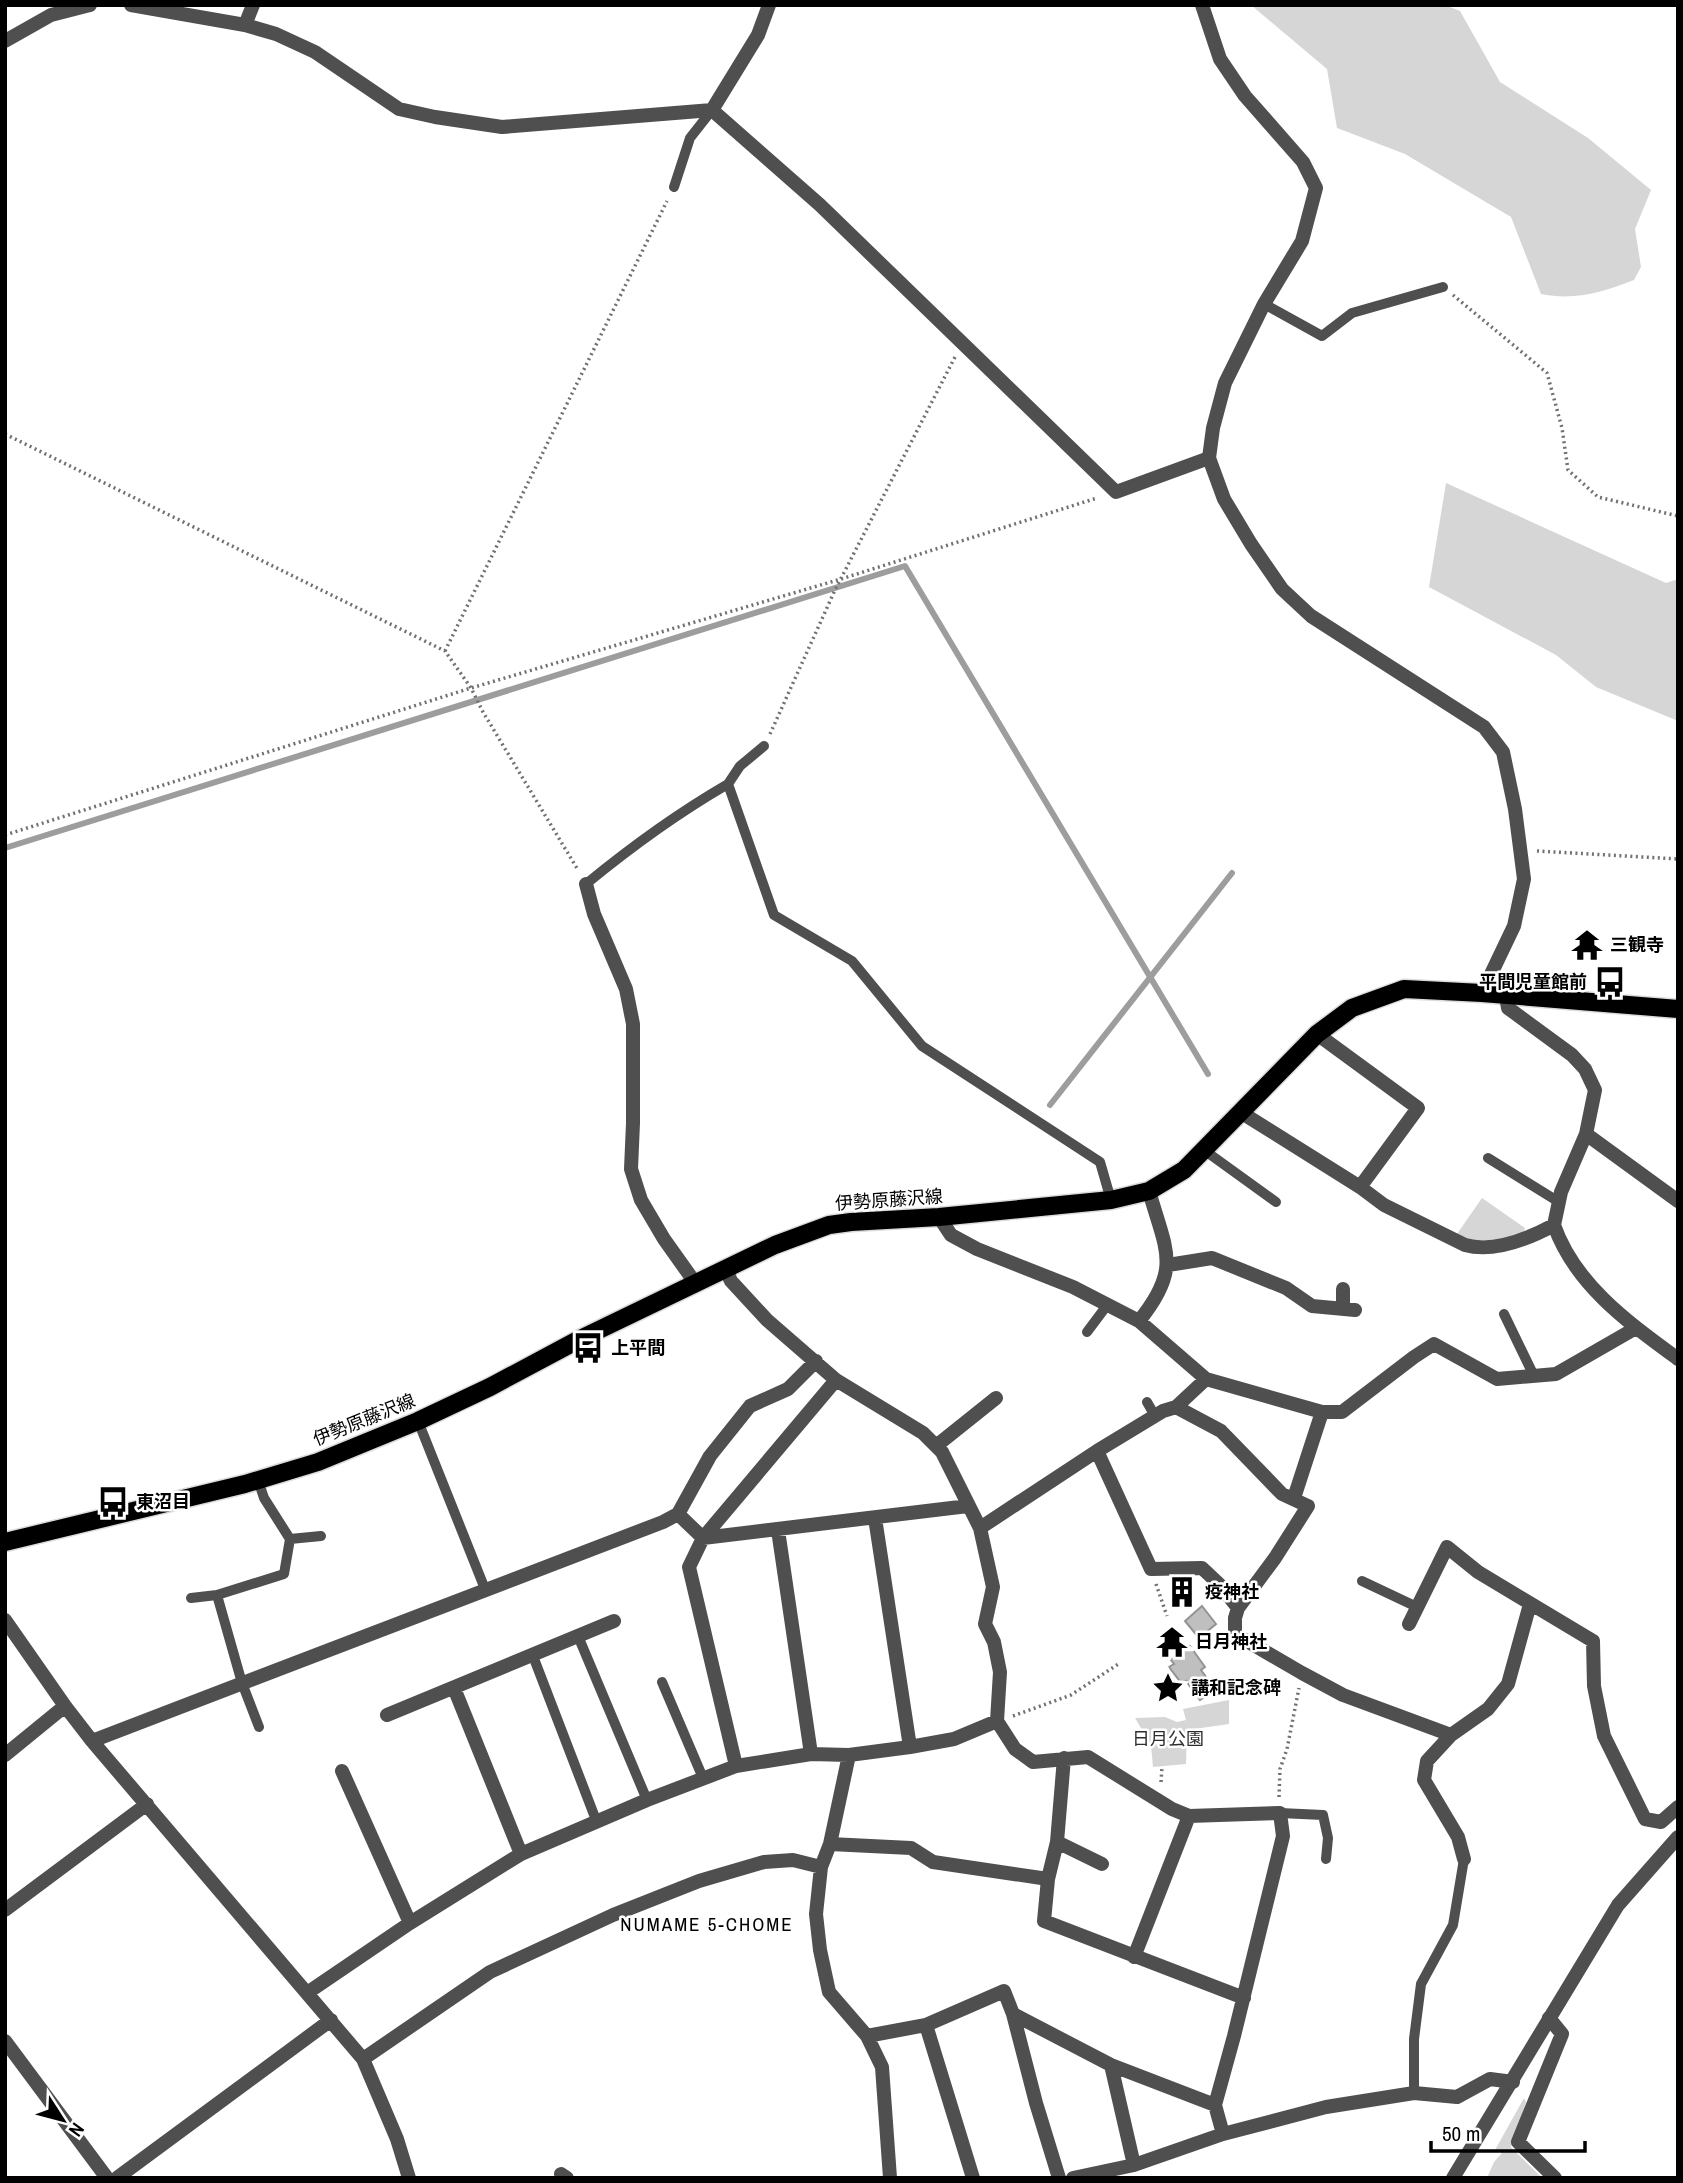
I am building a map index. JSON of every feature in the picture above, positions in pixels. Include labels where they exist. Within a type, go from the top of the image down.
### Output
[{"type":"main road","name":"伊勢原藤沢線","points":[[5,1542],[258,1480],[318,1462],[418,1421],[490,1387],[578,1340],[785,1241],[829,1225],[1111,1200],[1149,1191],[1184,1170],[1317,1034],[1352,1008],[1404,989],[1678,1009]]},
{"type":"street","points":[[5,41],[51,15],[90,5]]},
{"type":"street","points":[[131,5],[276,33],[315,52],[399,109],[435,117],[502,127],[712,110],[820,205],[1116,492],[1209,458]]},
{"type":"street","points":[[246,26],[253,5]]},
{"type":"street","points":[[712,110],[758,34],[769,5]]},
{"type":"street","points":[[1202,5],[1220,59],[1245,96],[1303,162],[1316,188],[1302,241],[1264,304],[1226,383],[1213,428],[1209,458],[1224,499],[1282,589],[1311,616],[1484,727],[1503,752],[1515,809],[1524,879],[1514,926],[1482,993]]},
{"type":"street","points":[[586,884],[594,914],[626,989],[633,1024],[631,1169],[641,1200],[664,1239],[696,1284]]},
{"type":"street","points":[[1506,996],[1508,1008],[1573,1055],[1585,1069],[1595,1090],[1586,1134],[1561,1192],[1554,1225],[1561,1245],[1590,1287],[1636,1328],[1678,1359]]},
{"type":"street","points":[[1317,1034],[1418,1108],[1360,1187]]},
{"type":"street","points":[[1242,1113],[1384,1205],[1465,1245],[1479,1249],[1530,1238],[1554,1225]]},
{"type":"street","points":[[1586,1134],[1678,1201]]},
{"type":"street","points":[[1139,1321],[1155,1301],[1165,1280],[1168,1265],[1149,1191]]},
{"type":"street","points":[[939,1217],[951,1235],[977,1249],[1073,1287],[1139,1321],[1206,1379],[1322,1412],[1342,1412],[1434,1344],[1497,1378],[1534,1376],[1556,1374],[1636,1328]]},
{"type":"street","points":[[1168,1265],[1212,1258],[1286,1288],[1312,1306],[1349,1310],[1343,1289]]},
{"type":"street","points":[[726,1270],[732,1281],[767,1320],[836,1380],[923,1433],[942,1451],[980,1528],[993,1587],[985,1624],[994,1642],[1000,1672],[997,1721],[1015,1749],[1033,1762],[1088,1757],[1172,1809],[1189,1816],[1280,1813],[1283,1836],[1215,2105],[1223,2134]]},
{"type":"street","points":[[92,1741],[663,1522],[678,1514],[710,1456],[750,1406],[788,1389],[816,1361]]},
{"type":"street","points":[[980,1528],[1097,1451],[1154,1416],[1176,1407],[1206,1379]]},
{"type":"street","points":[[736,1766],[689,1567],[704,1538],[836,1380]]},
{"type":"street","points":[[936,1446],[996,1398]]},
{"type":"street","points":[[1176,1407],[1221,1432],[1282,1494],[1308,1506],[1275,1558],[1238,1608],[1235,1618],[1236,1633],[1343,1695],[1451,1735]]},
{"type":"street","points":[[1294,1498],[1322,1412]]},
{"type":"street","points":[[1097,1451],[1151,1569],[1202,1568],[1238,1608]]},
{"type":"street","points":[[678,1514],[704,1538],[968,1506]]},
{"type":"street","points":[[875,1518],[910,1747]]},
{"type":"street","points":[[778,1530],[811,1754]]},
{"type":"street","points":[[1409,1624],[1447,1547],[1478,1572],[1593,1641],[1594,1686],[1604,1736],[1645,1819],[1661,1822],[1678,1807]]},
{"type":"street","points":[[1464,1859],[1458,1837],[1424,1780],[1427,1761],[1451,1735],[1488,1709],[1508,1684],[1530,1604]]},
{"type":"street","points":[[5,1620],[92,1741],[363,2059],[397,2139],[409,2178]]},
{"type":"street","points":[[387,1715],[614,1620]]},
{"type":"street","points":[[454,1688],[521,1854]]},
{"type":"street","points":[[5,1755],[65,1706]]},
{"type":"street","points":[[307,1993],[410,1923],[521,1854],[596,1820],[736,1766],[811,1754],[849,1755],[910,1747],[954,1739],[997,1721]]},
{"type":"street","points":[[849,1755],[830,1844],[821,1867],[816,1914],[829,1992],[867,2036],[882,2067],[890,2178]]},
{"type":"street","points":[[1064,1758],[1057,1842],[1048,1879],[1044,1921],[1244,1998]]},
{"type":"street","points":[[342,1770],[410,1923]]},
{"type":"street","points":[[5,1910],[147,1804]]},
{"type":"street","points":[[1134,1956],[1189,1816]]},
{"type":"street","points":[[367,1828],[382,1823]]},
{"type":"street","points":[[1457,2176],[1618,1905],[1678,1837]]},
{"type":"street","points":[[1057,1842],[1102,1864]]},
{"type":"street","points":[[830,1844],[911,1848],[947,1871],[1020,1881],[1048,1879]]},
{"type":"street","points":[[363,2059],[490,1972],[613,1915],[699,1881],[764,1862],[793,1860],[821,1867]]},
{"type":"street","points":[[867,2036],[926,2025],[1004,1991],[1013,2014],[1059,2178]]},
{"type":"street","points":[[1013,2014],[1111,2065],[1215,2105]]},
{"type":"street","points":[[1549,2018],[1562,2034],[1518,2142],[1555,2178]]},
{"type":"street","points":[[117,2178],[331,2020]]},
{"type":"street","points":[[926,2025],[973,2178]]},
{"type":"street","points":[[5,2041],[107,2178]]},
{"type":"street","points":[[1111,2065],[1134,2165]]},
{"type":"street","points":[[1073,2178],[1134,2165],[1223,2134],[1326,2107],[1414,2093],[1457,2097],[1490,2079],[1513,2082]]},
{"type":"lane","points":[[674,187],[690,138],[712,110]]},
{"type":"lane","points":[[1264,304],[1322,335],[1352,313],[1443,287]]},
{"type":"lane","points":[[586,884],[692,805],[728,784],[740,766],[764,747]]},
{"type":"lane","points":[[728,784],[774,915],[852,961],[922,1046],[1100,1163],[1111,1200]]},
{"type":"lane","points":[[1204,1150],[1276,1202]]},
{"type":"lane","points":[[1489,1158],[1559,1202]]},
{"type":"lane","points":[[1087,1332],[1108,1304]]},
{"type":"lane","points":[[1504,1314],[1534,1376]]},
{"type":"lane","points":[[1147,1402],[1154,1416]]},
{"type":"lane","points":[[418,1421],[485,1589]]},
{"type":"lane","points":[[191,1598],[216,1595],[284,1574],[290,1539],[264,1498],[258,1480]]},
{"type":"lane","points":[[290,1539],[321,1536]]},
{"type":"lane","points":[[1362,1581],[1417,1607]]},
{"type":"lane","points":[[216,1595],[242,1683],[259,1727]]},
{"type":"lane","points":[[578,1636],[647,1800]]},
{"type":"lane","points":[[533,1656],[596,1820]]},
{"type":"lane","points":[[662,1682],[703,1778]]},
{"type":"lane","points":[[1280,1813],[1323,1815],[1328,1838],[1326,1859]]},
{"type":"lane","points":[[1414,2093],[1414,2039],[1421,1984],[1453,1925],[1464,1859]]},
{"type":"path","points":[[445,650],[674,187]]},
{"type":"path","points":[[1443,287],[1547,373],[1562,428],[1568,470],[1598,497],[1678,516]]},
{"type":"path","points":[[764,747],[841,579],[962,343]]},
{"type":"path","points":[[5,434],[445,650],[471,688],[586,884]]},
{"type":"path","points":[[5,835],[471,688],[841,579],[1116,492]]},
{"type":"path","points":[[1521,850],[1678,859]]},
{"type":"path","points":[[1159,1592],[1167,1616]]},
{"type":"path","points":[[997,1721],[1071,1695],[1120,1663]]},
{"type":"path","points":[[1280,1813],[1280,1769],[1287,1749],[1302,1673]]},
{"type":"green space","points":[[1251,5],[1445,5],[1460,11],[1500,82],[1588,138],[1651,190],[1635,229],[1641,267],[1634,280],[1577,296],[1541,294],[1511,217],[1405,154],[1337,128],[1327,69]]},
{"type":"green space","points":[[1446,483],[1666,583],[1678,579],[1678,721],[1596,687],[1556,655],[1429,587]]},
{"type":"green space","points":[[1482,1198],[1525,1228],[1523,1236],[1476,1247],[1457,1234]]},
{"type":"green space","name":"日月公園","points":[[1229,1700],[1229,1724],[1187,1730],[1186,1764],[1153,1767],[1151,1745],[1135,1718],[1165,1717],[1177,1722],[1186,1720],[1183,1709]]},
{"type":"green space","points":[[1524,2098],[1526,2102],[1511,2147],[1542,2178],[1487,2178],[1494,2162],[1502,2153],[1495,2150]]},
{"type":"building","points":[[1202,1606],[1216,1624],[1199,1638],[1185,1621]]},
{"type":"building","points":[[1190,1646],[1205,1667],[1201,1670],[1215,1689],[1200,1700],[1186,1681],[1182,1684],[1169,1667],[1174,1664],[1171,1660]]},
{"type":"waterway","points":[[5,848],[905,566],[1208,1074]]},
{"type":"waterway","points":[[1050,1105],[1232,873]]},
{"type":"place","name":"三観寺","points":[[1587,945]]},
{"type":"place","name":"平間児童館前","points":[[1610,982]]},
{"type":"place","name":"上平間","points":[[588,1348]]},
{"type":"place","name":"東沼目","points":[[113,1502]]},
{"type":"place","name":"疫神社","points":[[1182,1592]]},
{"type":"place","name":"日月神社","points":[[1172,1642]]},
{"type":"place","name":"講和記念碑","points":[[1168,1688]]},
{"type":"district","name":"NUMAME 5-CHOME","points":[[707,1924]]}]
